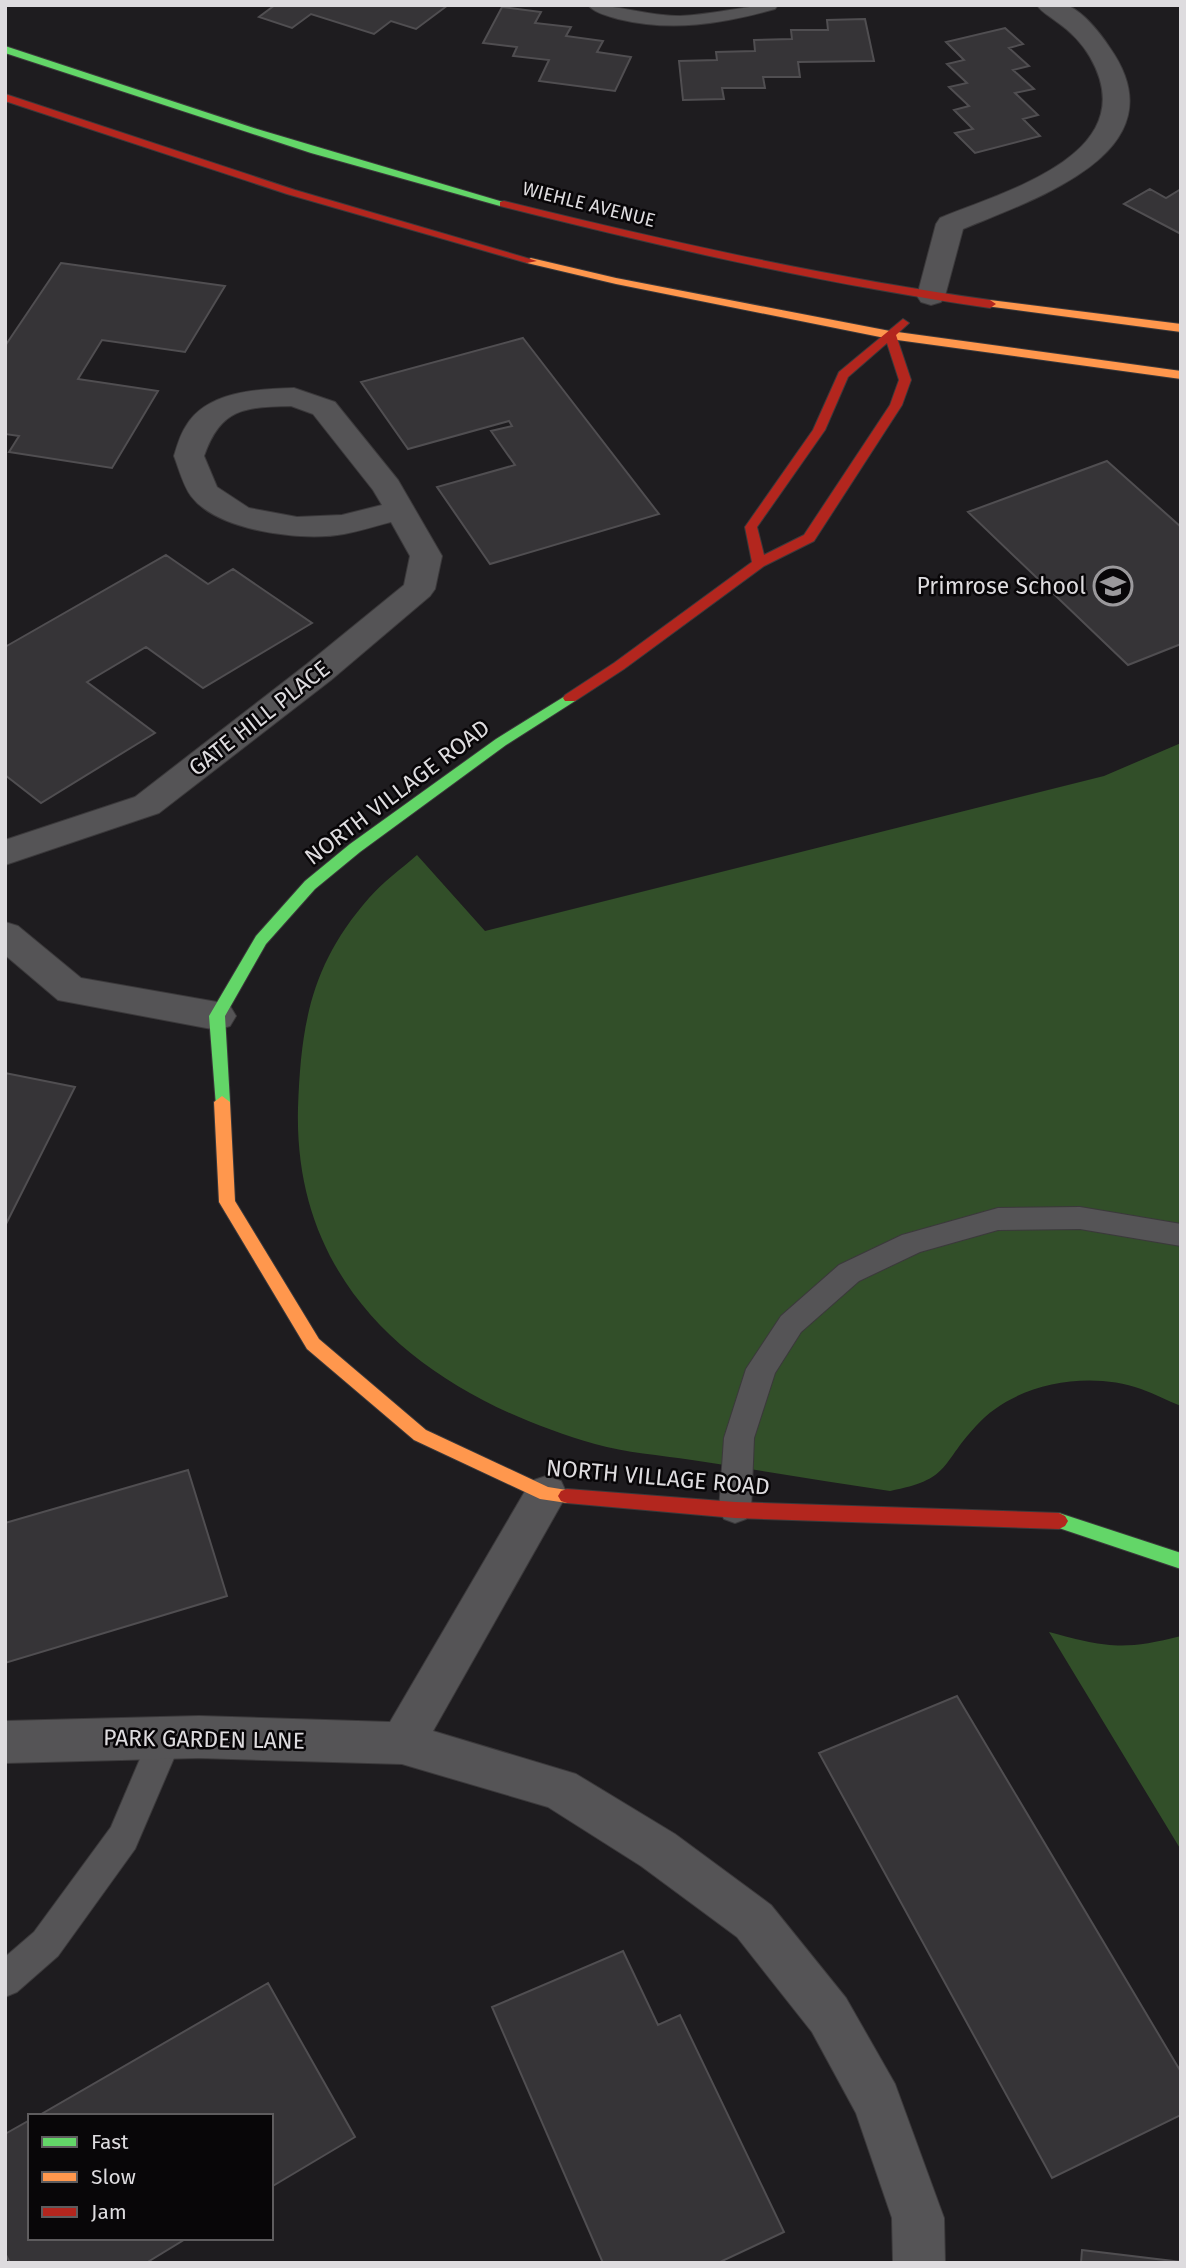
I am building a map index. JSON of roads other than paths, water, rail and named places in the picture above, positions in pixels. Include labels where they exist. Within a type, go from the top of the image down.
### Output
[{"type":"main road","name":"WIEHLE AVENUE","points":[[5,49],[283,142],[405,179],[637,238],[931,296],[1181,328]]},
{"type":"main road","points":[[5,97],[290,192],[500,253],[616,281],[890,335],[1181,375]]},
{"type":"main road","points":[[759,563],[751,527],[819,430],[843,375],[931,296]]},
{"type":"main road","name":"NORTH VILLAGE ROAD","points":[[890,335],[905,380],[896,405],[809,538],[759,563],[619,666],[501,742],[355,848],[310,885],[261,940],[217,1016],[227,1202],[313,1344],[420,1435],[546,1494],[735,1510],[1063,1521],[1181,1561]]},
{"type":"street","points":[[931,296],[950,224],[1034,191],[1082,163],[1115,124],[1118,91],[1107,60],[1090,37],[1067,16],[1049,5]]},
{"type":"street","name":"GATE HILL PLACE","points":[[5,853],[147,805],[319,672],[419,589],[426,556],[400,510],[387,487],[324,408],[294,397],[259,398],[219,409],[199,428],[189,456],[204,492],[240,516],[297,527],[342,525],[400,510]]},
{"type":"street","points":[[5,935],[71,990],[217,1016]]},
{"type":"street","points":[[402,1743],[546,1494]]},
{"type":"street","name":"PARK GARDEN LANE","points":[[5,1742],[166,1737],[402,1743],[560,1789],[658,1850],[754,1921],[830,2015],[877,2102],[918,2218],[919,2263]]},
{"type":"lane","points":[[597,5],[620,16],[685,22],[731,16],[769,5]]},
{"type":"lane","points":[[735,1510],[739,1438],[761,1369],[791,1324],[849,1273],[912,1244],[998,1219],[1080,1218],[1181,1235]]},
{"type":"lane","points":[[5,1980],[46,1944],[123,1838],[166,1737]]},
{"type":"place","name":"Primrose School","points":[[1113,586]]}]
